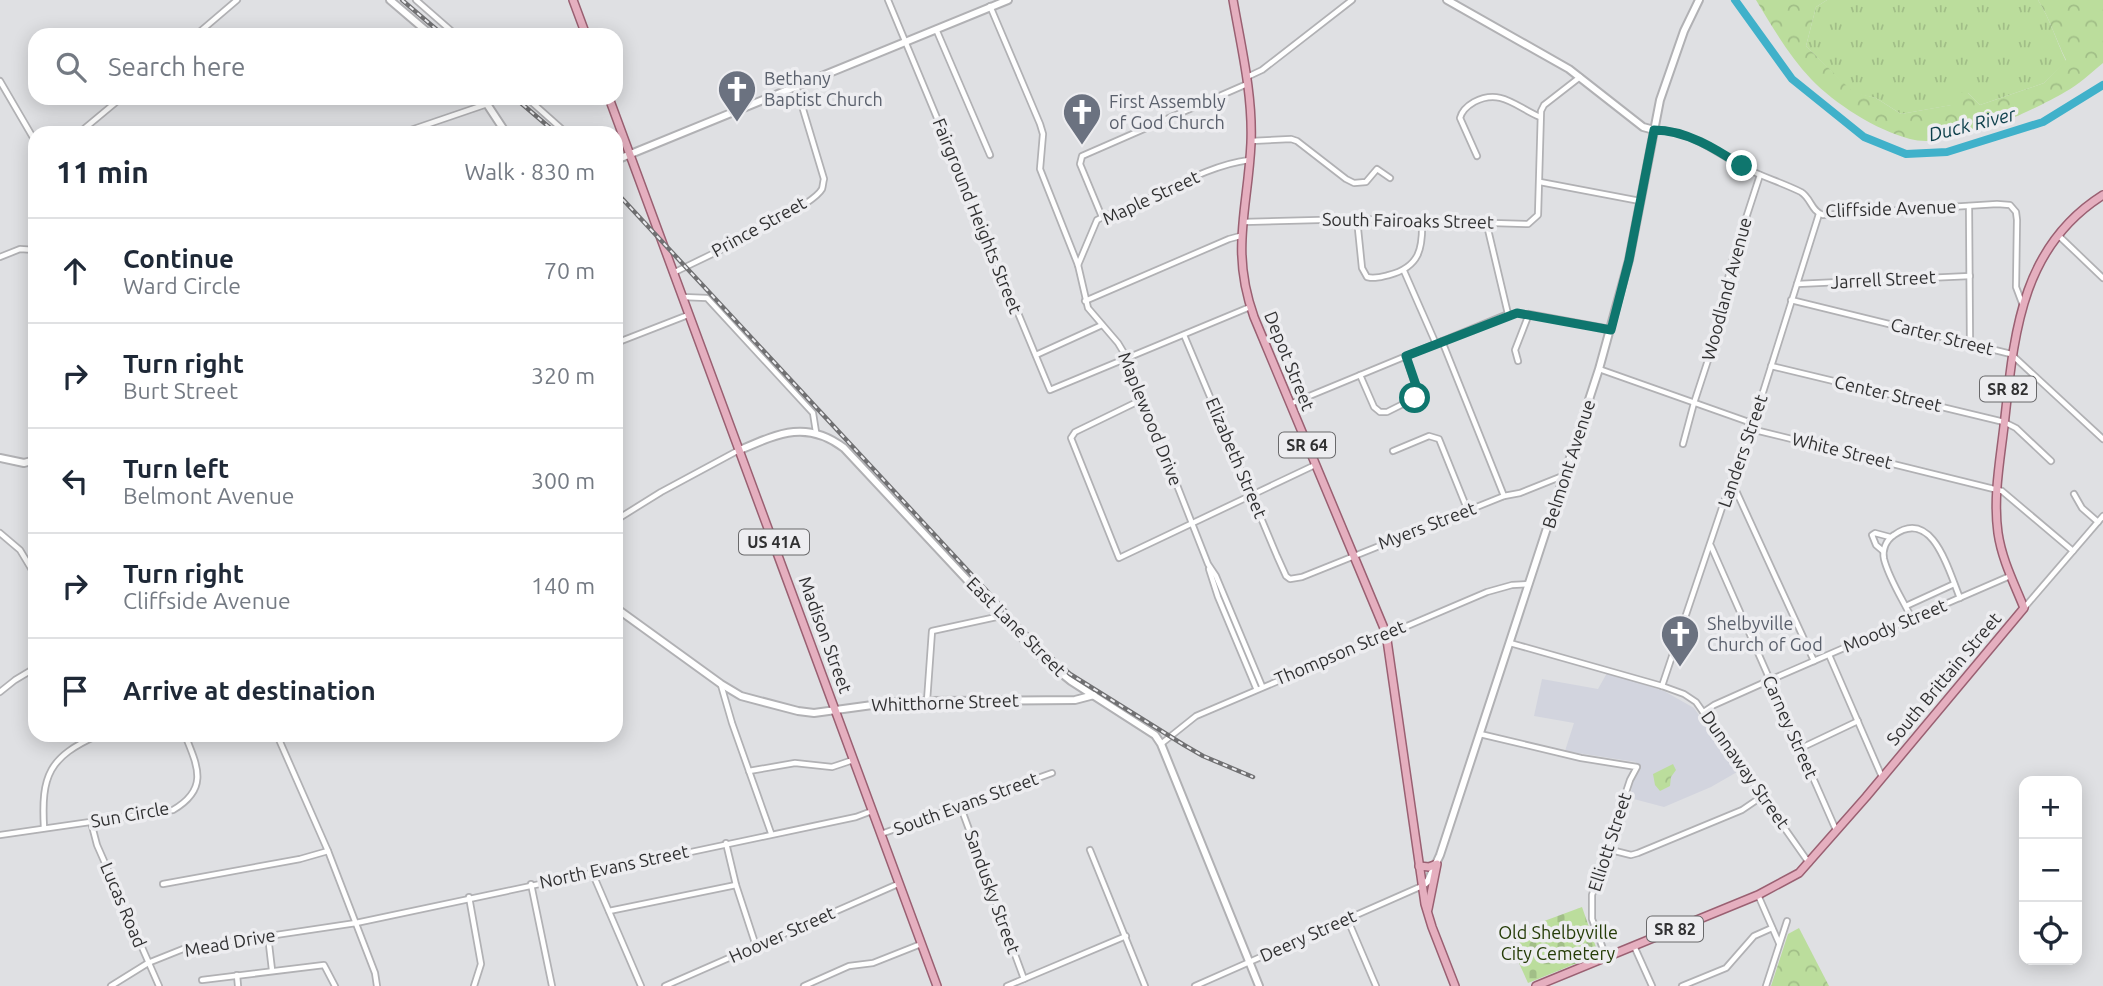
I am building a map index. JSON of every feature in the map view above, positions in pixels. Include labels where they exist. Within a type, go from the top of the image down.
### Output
[{"type":"main road","points":[[573,0],[583,28]]},
{"type":"main road","name":"Depot Street","points":[[1233,0],[1247,81],[1251,141],[1240,236],[1242,273],[1250,307],[1386,634],[1422,886]]},
{"type":"main road","name":"Madison Street","points":[[612,105],[619,126]]},
{"type":"main road","name":"Madison Street","points":[[623,137],[937,986]]},
{"type":"main road","name":"SR 82","points":[[2024,608],[2010,576],[1998,531],[1997,489],[2011,354],[2022,303],[2038,268],[2059,236],[2103,195]]},
{"type":"main road","name":"South Brittain Street","points":[[1809,863],[2024,608]]},
{"type":"main road","name":"SR 82","points":[[1536,986],[1758,895],[1787,880],[1809,863]]},
{"type":"main road","points":[[1419,866],[1437,864]]},
{"type":"main road","points":[[1427,911],[1437,864]]},
{"type":"main road","name":"SR 64","points":[[1422,886],[1427,911],[1455,986]]},
{"type":"street","points":[[204,28],[237,0]]},
{"type":"street","points":[[390,0],[423,28]]},
{"type":"street","points":[[416,0],[448,28]]},
{"type":"street","name":"Fairground Heights Street","points":[[888,0],[1050,390],[1127,358]]},
{"type":"street","points":[[623,158],[1008,0]]},
{"type":"street","points":[[1102,217],[1080,163],[1082,156],[1247,81],[1352,0]]},
{"type":"street","points":[[1447,0],[1580,77],[1643,127],[1654,130]]},
{"type":"street","name":"Belmont Avenue","points":[[1422,886],[1428,881],[1437,864],[1566,475],[1611,330],[1629,260],[1660,100],[1684,31],[1699,0]]},
{"type":"street","name":"Maplewood Drive","points":[[990,6],[1040,124],[1043,134],[1040,169],[1078,265],[1084,301],[1127,358],[1259,687]]},
{"type":"street","points":[[936,28],[990,155]]},
{"type":"street","points":[[1477,156],[1460,118],[1461,112],[1470,104],[1482,98],[1497,96],[1541,117],[1544,105],[1580,77]]},
{"type":"street","points":[[0,83],[28,129]]},
{"type":"street","name":"Prince Street","points":[[673,273],[811,200],[821,189],[824,178],[796,85]]},
{"type":"street","points":[[87,126],[113,105]]},
{"type":"street","points":[[420,126],[475,105]]},
{"type":"street","points":[[488,105],[501,126]]},
{"type":"street","points":[[535,105],[558,126]]},
{"type":"street","name":"South Fairoaks Street","points":[[1242,222],[1357,219],[1528,224],[1538,215],[1541,117]]},
{"type":"street","name":"Cliffside Avenue","points":[[1654,130],[1676,133],[1701,142],[1760,175],[1804,194],[1819,214],[2010,205],[2016,212],[2016,287],[2022,303]]},
{"type":"street","points":[[1251,141],[1297,141],[1354,183],[1366,182],[1377,169],[1390,178]]},
{"type":"street","name":"Maple Street","points":[[1078,265],[1097,220],[1218,167],[1249,160]]},
{"type":"street","name":"Woodland Avenue","points":[[1683,444],[1725,308],[1732,258],[1760,175]]},
{"type":"street","points":[[1540,182],[1640,201]]},
{"type":"street","points":[[1969,206],[1970,344]]},
{"type":"street","name":"Landers Street","points":[[1662,686],[1731,481],[1753,425],[1819,214]]},
{"type":"street","points":[[1357,219],[1362,268],[1365,275],[1375,278],[1404,271],[1423,242],[1422,220]]},
{"type":"street","points":[[1486,221],[1508,314]]},
{"type":"street","points":[[1084,301],[1240,236]]},
{"type":"street","points":[[2059,236],[2103,278]]},
{"type":"street","points":[[0,257],[20,249],[28,250]]},
{"type":"street","points":[[1404,271],[1436,344]]},
{"type":"street","name":"Jarrell Street","points":[[1797,284],[1970,276]]},
{"type":"street","points":[[623,516],[740,450],[782,433],[803,430],[816,432],[813,414],[707,298],[683,297]]},
{"type":"street","name":"Carter Street","points":[[1791,300],[2011,354],[2103,439]]},
{"type":"street","points":[[1127,358],[1250,307]]},
{"type":"street","points":[[1290,404],[1508,314],[1529,314],[1611,330]]},
{"type":"street","points":[[1518,361],[1515,350],[1529,314]]},
{"type":"street","points":[[623,340],[689,315]]},
{"type":"street","points":[[1035,355],[1102,325]]},
{"type":"street","name":"Elizabeth Street","points":[[1184,335],[1277,556],[1290,579]]},
{"type":"street","points":[[1442,341],[1504,496]]},
{"type":"street","points":[[1360,375],[1374,407],[1380,412],[1387,412],[1418,394],[1406,356]]},
{"type":"street","name":"Center Street","points":[[1771,366],[2004,422]]},
{"type":"street","name":"White Street","points":[[1599,369],[1753,425],[1759,431],[1997,489],[2011,496],[2073,551]]},
{"type":"street","points":[[1143,399],[1075,432],[1071,438],[1119,558],[1316,464]]},
{"type":"street","points":[[2004,422],[2016,428],[2051,461]]},
{"type":"street","name":"East Lane Street","points":[[816,432],[844,448],[1045,660],[1071,681],[1155,735],[1259,986]]},
{"type":"street","points":[[1393,451],[1429,436],[1439,439],[1468,511]]},
{"type":"street","points":[[0,458],[28,462]]},
{"type":"street","name":"Myers Street","points":[[1290,579],[1302,577],[1504,496],[1520,493],[1566,475]]},
{"type":"street","points":[[1731,481],[1814,661]]},
{"type":"street","points":[[2074,494],[2082,508],[2098,522]]},
{"type":"street","name":"South Brittain Street","points":[[2024,608],[2103,516]]},
{"type":"street","points":[[1884,551],[1876,545],[1872,535],[1875,533],[1890,537],[1908,529],[1925,531],[1934,540],[1960,598]]},
{"type":"street","points":[[0,533],[20,550],[28,563]]},
{"type":"street","points":[[1890,537],[1884,551],[1885,561],[1912,619]]},
{"type":"street","name":"Carney Street","points":[[1711,545],[1837,831]]},
{"type":"street","name":"Moody Street","points":[[1705,711],[2010,576]]},
{"type":"street","name":"Thompson Street","points":[[1161,744],[1196,716],[1259,687],[1487,592],[1512,584],[1529,584]]},
{"type":"street","points":[[1906,606],[1954,584]]},
{"type":"street","name":"Whitthorne Street","points":[[623,613],[741,696],[814,713],[887,703],[1074,700],[1094,695]]},
{"type":"street","points":[[927,701],[932,631],[1002,616]]},
{"type":"street","name":"Dunnaway Street","points":[[1510,643],[1662,686],[1690,698],[1705,711],[1809,863]]},
{"type":"street","points":[[1829,654],[1882,777]]},
{"type":"street","points":[[1,689],[28,672]]},
{"type":"street","points":[[721,684],[771,833]]},
{"type":"street","points":[[1799,749],[1858,721]]},
{"type":"street","name":"Elliott Street","points":[[1480,734],[1581,758],[1636,767],[1592,895],[1591,910],[1606,958]]},
{"type":"street","points":[[44,828],[44,792],[48,776],[56,762],[71,747],[82,742]]},
{"type":"street","name":"Sun Circle","points":[[0,835],[173,810],[185,803],[194,793],[198,781],[197,764],[188,742]]},
{"type":"street","points":[[280,742],[328,851],[377,986]]},
{"type":"street","points":[[748,771],[795,763],[832,767],[853,760]]},
{"type":"street","name":"South Evans Street","points":[[881,834],[1052,773]]},
{"type":"street","points":[[1607,849],[1631,855],[1638,853],[1742,810],[1764,795]]},
{"type":"street","name":"Sandusky Street","points":[[960,805],[1024,979]]},
{"type":"street","name":"North Evans Street","points":[[356,922],[856,817],[873,811]]},
{"type":"street","name":"Lucas Road","points":[[90,822],[97,845],[159,986]]},
{"type":"street","points":[[726,843],[736,885],[757,946]]},
{"type":"street","points":[[1090,850],[1145,986]]},
{"type":"street","points":[[163,884],[300,859],[328,851]]},
{"type":"street","points":[[592,872],[641,986]]},
{"type":"street","points":[[531,884],[552,986]]},
{"type":"street","name":"Hoover Street","points":[[665,986],[898,884]]},
{"type":"street","points":[[610,911],[736,885]]},
{"type":"street","name":"Deery Street","points":[[1195,986],[1422,886]]},
{"type":"street","points":[[1758,895],[1779,944]]},
{"type":"street","points":[[469,897],[481,964],[474,986]]},
{"type":"street","points":[[1347,918],[1376,986]]},
{"type":"street","points":[[1766,986],[1787,921]]},
{"type":"street","name":"Mead Drive","points":[[111,986],[148,962],[183,949],[356,922]]},
{"type":"street","points":[[1682,986],[1726,968],[1754,936],[1772,928]]},
{"type":"street","points":[[268,936],[272,970]]},
{"type":"street","points":[[1007,986],[1126,936]]},
{"type":"street","points":[[804,986],[849,966],[873,963],[921,944]]},
{"type":"street","points":[[1634,946],[1652,986]]},
{"type":"street","points":[[202,980],[324,965],[335,986]]},
{"type":"street","points":[[237,975],[238,986]]},
{"type":"shaded area","points":[[1607,673],[1664,691],[1694,708],[1737,772],[1711,787],[1664,807],[1630,798],[1636,762],[1565,751],[1574,723],[1534,716],[1542,679],[1598,689]]},
{"type":"green space","points":[[1756,0],[1827,0],[1816,7],[1806,46],[1853,92],[1876,98],[1901,114],[1951,105],[1954,92],[1968,93],[1980,105],[2044,83],[2066,60],[2038,0],[2103,0],[2103,63],[2070,89],[2011,119],[1945,139],[1910,139],[1870,123],[1821,88],[1788,51]]},
{"type":"green space","points":[[1827,0],[2038,0],[2066,61],[2044,83],[1980,105],[1968,93],[1952,105],[1901,114],[1876,98],[1853,93],[1806,46],[1816,7]]},
{"type":"green space","points":[[1673,764],[1676,770],[1671,777],[1670,786],[1660,791],[1655,785],[1653,774]]},
{"type":"green space","name":"Old Shelbyville City Cemetery","points":[[1582,907],[1597,955],[1528,983],[1518,961],[1527,956],[1519,941],[1522,940],[1520,930]]},
{"type":"green space","points":[[1799,928],[1829,986],[1771,986],[1788,934]]},
{"type":"waterway","name":"Duck River","points":[[1735,0],[1792,79],[1864,137],[1906,154],[1947,152],[2043,122],[2103,85]]},
{"type":"railway","points":[[402,0],[435,28]]},
{"type":"railway","points":[[523,105],[548,126]]},
{"type":"railway","points":[[623,200],[1037,645],[1070,674],[1184,745],[1253,777]]},
{"type":"place","name":"Bethany Baptist Church","points":[[737,123]]},
{"type":"place","name":"First Assembly of God Church","points":[[1082,146]]},
{"type":"place","name":"Shelbyville Church of God","points":[[1680,668]]},
{"type":"route","points":[[1415,398],[1418,391],[1406,356],[1508,314],[1529,314],[1611,330],[1629,260],[1654,130],[1676,133],[1701,142],[1742,166]]}]
